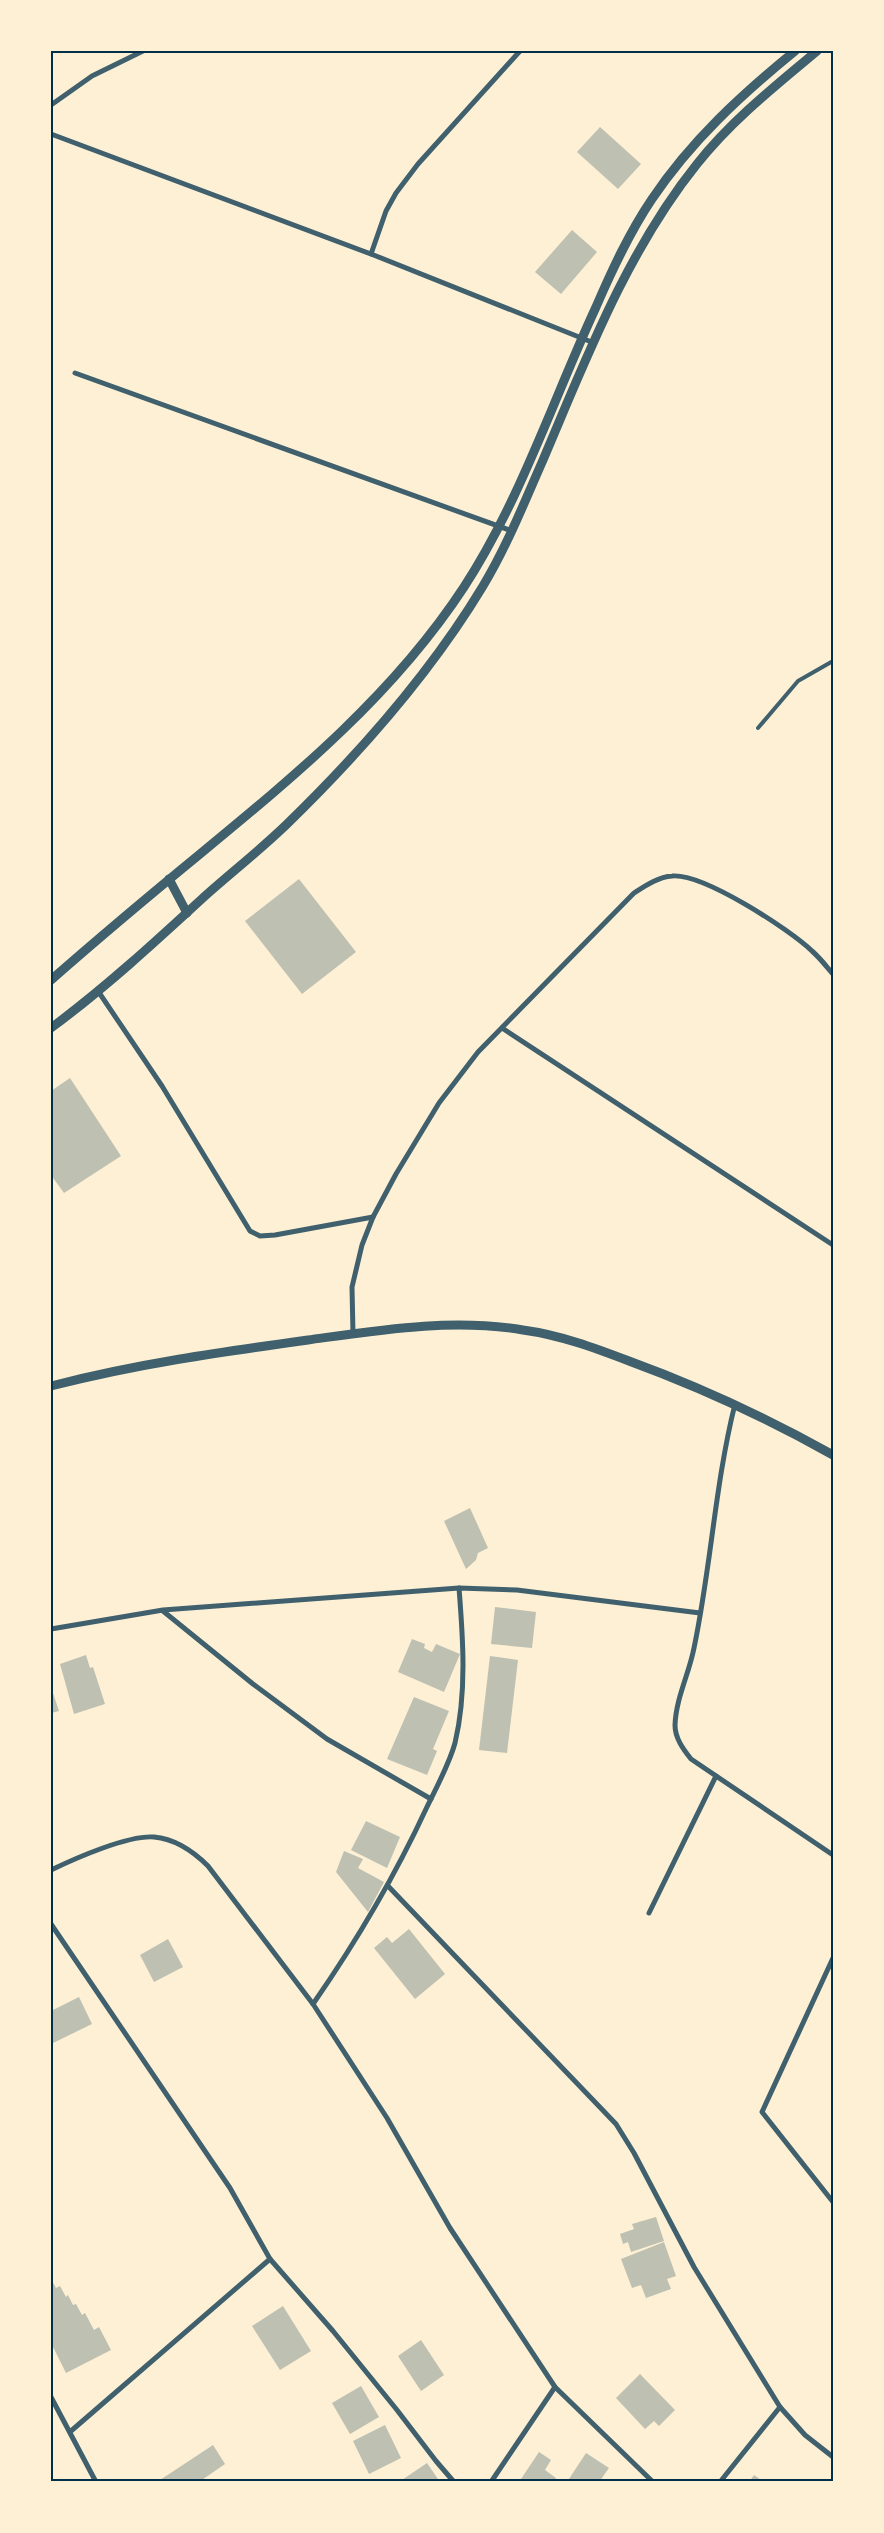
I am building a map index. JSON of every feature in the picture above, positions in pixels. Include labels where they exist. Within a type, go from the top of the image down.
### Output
[{"type":"street","points":[[51,105],[92,76],[142,51]]},
{"type":"street","points":[[370,254],[386,211],[418,164],[520,51]]},
{"type":"street","points":[[51,980],[169,879],[309,764],[369,705],[407,664],[438,624],[473,572],[498,526],[581,339],[634,229],[650,202],[683,155],[734,103],[795,51]]},
{"type":"street","points":[[51,1028],[98,991],[285,826],[389,714],[466,611],[512,532],[594,344],[638,252],[658,218],[698,163],[757,103],[817,51]]},
{"type":"street","points":[[51,134],[370,254],[594,344]]},
{"type":"street","points":[[75,373],[512,532]]},
{"type":"street","points":[[353,1334],[352,1287],[356,1266],[373,1217],[439,1103],[478,1052],[634,893],[655,880],[672,875],[693,879],[744,904],[812,950],[833,974]]},
{"type":"street","points":[[169,879],[187,913]]},
{"type":"street","points":[[98,991],[162,1086],[250,1231],[260,1236],[275,1235],[373,1217]]},
{"type":"street","points":[[502,1028],[833,1245]]},
{"type":"street","points":[[51,1386],[171,1359],[353,1334],[447,1324],[477,1324],[525,1330],[598,1349],[735,1404],[833,1455]]},
{"type":"street","points":[[735,1404],[718,1481],[713,1538],[694,1648],[677,1707],[675,1727],[680,1744],[691,1759],[833,1855]]},
{"type":"street","points":[[51,1629],[163,1610],[459,1588],[517,1590],[700,1613]]},
{"type":"street","points":[[312,2004],[350,1949],[388,1886],[431,1798],[454,1744],[459,1717],[463,1659],[459,1588]]},
{"type":"street","points":[[163,1610],[252,1684],[319,1734],[346,1752],[431,1798]]},
{"type":"street","points":[[649,1913],[716,1776]]},
{"type":"street","points":[[51,1870],[91,1853],[141,1838],[155,1838],[189,1848],[208,1866],[312,2004],[386,2118],[450,2228],[555,2387],[653,2482]]},
{"type":"street","points":[[388,1886],[616,2124],[634,2152],[694,2267],[780,2407],[805,2434],[833,2457]]},
{"type":"street","points":[[51,1924],[230,2188],[270,2259],[333,2331],[454,2482]]},
{"type":"street","points":[[833,1958],[762,2112],[833,2202]]},
{"type":"street","points":[[71,2431],[270,2259]]},
{"type":"street","points":[[491,2482],[555,2387]]},
{"type":"street","points":[[51,2397],[71,2431],[96,2482]]},
{"type":"street","points":[[720,2482],[780,2407]]},
{"type":"lane","points":[[758,728],[798,681],[833,661]]},
{"type":"building","points":[[600,127],[641,164],[618,189],[577,152]]},
{"type":"building","points":[[572,230],[597,252],[561,294],[535,272]]},
{"type":"building","points":[[299,879],[356,952],[302,994],[245,921]]},
{"type":"building","points":[[70,1078],[121,1156],[64,1193],[51,1175],[51,1091]]},
{"type":"building","points":[[470,1508],[488,1548],[478,1553],[476,1560],[466,1569],[444,1521]]},
{"type":"building","points":[[495,1607],[536,1612],[532,1648],[491,1644]]},
{"type":"building","points":[[412,1639],[425,1644],[424,1648],[432,1652],[436,1644],[460,1654],[444,1692],[398,1672]]},
{"type":"building","points":[[86,1655],[90,1668],[93,1667],[105,1704],[74,1714],[60,1664]]},
{"type":"building","points":[[490,1656],[518,1660],[507,1753],[479,1750]]},
{"type":"building","points":[[51,1687],[59,1711],[51,1713]]},
{"type":"building","points":[[414,1697],[449,1711],[433,1749],[437,1751],[427,1775],[387,1759]]},
{"type":"building","points":[[366,1821],[400,1837],[387,1868],[351,1850]]},
{"type":"building","points":[[344,1851],[363,1859],[358,1868],[384,1882],[368,1912],[336,1872]]},
{"type":"building","points":[[409,1929],[445,1974],[415,1999],[374,1948],[387,1937],[392,1943]]},
{"type":"building","points":[[168,1939],[183,1967],[154,1982],[140,1955]]},
{"type":"building","points":[[79,1997],[92,2024],[51,2044],[51,2011]]},
{"type":"building","points":[[656,2217],[664,2241],[631,2252],[628,2242],[623,2244],[620,2234],[634,2229],[632,2224]]},
{"type":"building","points":[[664,2242],[676,2276],[667,2279],[671,2289],[646,2298],[641,2285],[632,2288],[621,2259]]},
{"type":"building","points":[[51,2279],[56,2288],[60,2286],[66,2297],[68,2295],[73,2305],[76,2304],[82,2315],[85,2313],[94,2330],[99,2327],[111,2350],[66,2373],[51,2343]]},
{"type":"building","points":[[283,2306],[311,2351],[280,2370],[252,2326]]},
{"type":"building","points":[[421,2340],[444,2375],[421,2391],[398,2356]]},
{"type":"building","points":[[640,2374],[675,2410],[659,2426],[654,2421],[645,2429],[616,2398]]},
{"type":"building","points":[[361,2386],[379,2417],[350,2434],[332,2403]]},
{"type":"building","points":[[385,2425],[401,2458],[369,2474],[353,2441]]},
{"type":"building","points":[[213,2445],[225,2464],[199,2482],[157,2482]]},
{"type":"building","points":[[539,2452],[551,2460],[545,2470],[556,2478],[554,2482],[519,2482]]},
{"type":"building","points":[[586,2453],[609,2468],[599,2482],[567,2482]]},
{"type":"building","points":[[427,2463],[440,2482],[399,2482]]},
{"type":"building","points":[[754,2475],[764,2482],[749,2482]]}]
